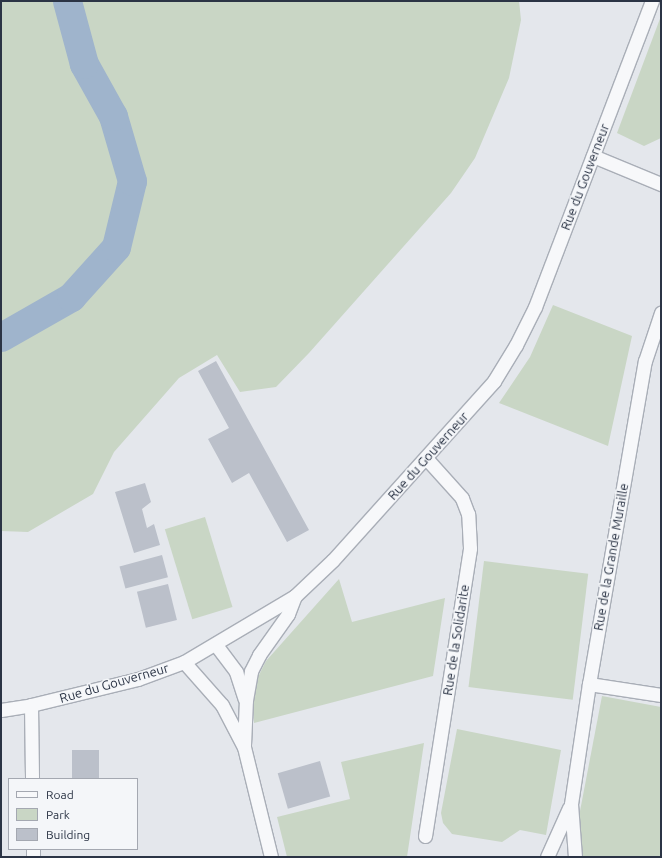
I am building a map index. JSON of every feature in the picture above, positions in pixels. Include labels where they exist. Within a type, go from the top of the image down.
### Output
[{"type":"street","name":"Rue du Gouverneur","points":[[1,710],[31,705],[138,678],[184,662],[216,645],[295,596],[333,560],[494,381],[516,345],[535,307],[652,1]]},
{"type":"street","points":[[593,156],[661,184]]},
{"type":"street","name":"Rue de la Grande Muraille","points":[[575,857],[571,804],[589,684],[644,361],[661,313]]},
{"type":"street","name":"Rue de la Solidarite","points":[[425,836],[470,548],[468,514],[462,498],[426,458]]},
{"type":"street","points":[[244,747],[246,700],[251,671],[259,655],[288,614],[295,596]]},
{"type":"street","points":[[216,645],[236,672],[246,700]]},
{"type":"street","points":[[184,662],[222,705],[244,747],[271,857]]},
{"type":"street","points":[[589,684],[661,695]]},
{"type":"street","points":[[31,705],[32,778]]},
{"type":"street","name":"Rue de la Grande Muraille","points":[[547,857],[571,804]]},
{"type":"green space","points":[[1,1],[519,1],[521,20],[509,78],[475,158],[451,193],[309,353],[276,387],[240,392],[217,355],[179,378],[114,452],[93,494],[28,532],[1,531]]},
{"type":"green space","points":[[661,16],[661,138],[644,146],[617,133]]},
{"type":"green space","points":[[553,305],[632,336],[608,446],[499,403],[530,357]]},
{"type":"green space","points":[[205,517],[232,607],[192,619],[165,529]]},
{"type":"green space","points":[[484,561],[588,574],[573,700],[469,687]]},
{"type":"green space","points":[[339,579],[352,622],[445,598],[433,676],[254,723],[253,697],[258,677],[266,661]]},
{"type":"green space","points":[[602,696],[661,707],[661,857],[583,857],[576,832]]},
{"type":"green space","points":[[457,729],[561,750],[546,835],[520,830],[502,842],[452,834],[443,823],[441,813]]},
{"type":"green space","points":[[424,743],[407,857],[287,857],[277,817],[350,799],[341,762]]},
{"type":"building","points":[[216,361],[309,530],[287,542],[249,473],[232,483],[208,439],[229,428],[198,371]]},
{"type":"building","points":[[145,483],[151,502],[142,509],[147,528],[154,524],[160,545],[134,553],[115,492]]},
{"type":"building","points":[[162,555],[168,577],[125,589],[119,566]]},
{"type":"building","points":[[168,584],[177,620],[146,628],[137,592]]},
{"type":"building","points":[[72,750],[99,750],[99,778],[72,778]]},
{"type":"building","points":[[320,761],[330,797],[288,809],[278,773]]},
{"type":"waterway","points":[[1,337],[71,297],[116,247],[132,181],[113,116],[84,64],[67,1]]}]
